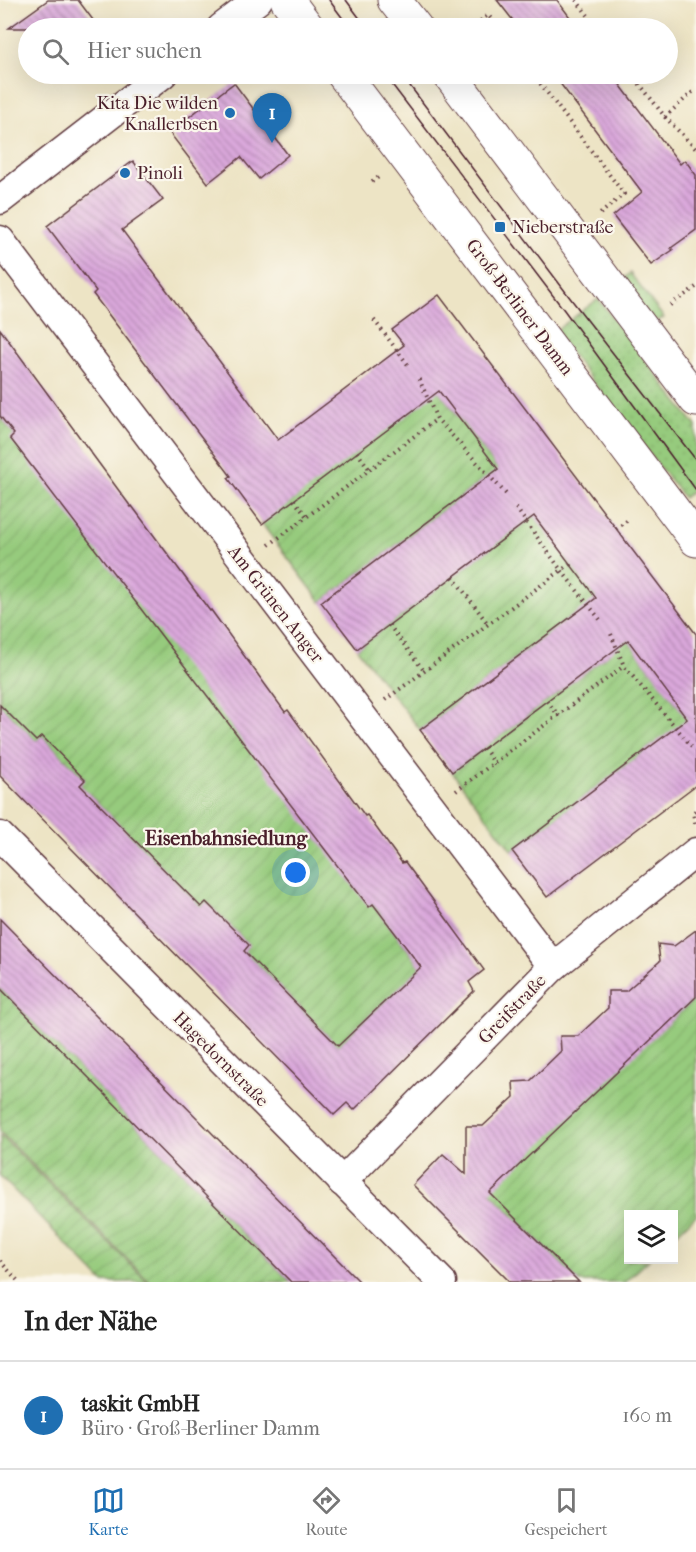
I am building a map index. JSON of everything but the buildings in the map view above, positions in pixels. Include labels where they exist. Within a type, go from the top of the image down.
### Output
[{"type":"main road","points":[[287,0],[300,18]]},
{"type":"main road","points":[[394,0],[408,18]]},
{"type":"main road","name":"Groß-Berliner Damm","points":[[350,84],[696,540]]},
{"type":"main road","points":[[457,84],[696,400]]},
{"type":"street","points":[[234,18],[258,0]]},
{"type":"street","points":[[0,200],[150,84]]},
{"type":"street","name":"Am Grünen Anger","points":[[0,240],[553,967]]},
{"type":"street","name":"Hagedornstraße","points":[[0,836],[442,1282]]},
{"type":"street","name":"Greifstraße","points":[[342,1182],[553,967],[696,852]]},
{"type":"path","points":[[576,0],[590,18]]},
{"type":"path","points":[[541,84],[624,194],[600,214]]},
{"type":"path","points":[[640,84],[665,117],[696,149]]},
{"type":"path","points":[[665,117],[696,89]]},
{"type":"path","points":[[670,305],[696,287]]},
{"type":"path","points":[[374,320],[409,366]]},
{"type":"path","points":[[419,379],[437,419],[506,494]]},
{"type":"path","points":[[244,562],[437,419]]},
{"type":"path","points":[[357,452],[370,470]]},
{"type":"path","points":[[294,500],[307,517]]},
{"type":"path","points":[[516,508],[602,622]]},
{"type":"path","points":[[616,529],[627,520]]},
{"type":"path","points":[[363,717],[570,564]]},
{"type":"path","points":[[453,577],[489,624]]},
{"type":"path","points":[[389,625],[425,672]]},
{"type":"path","points":[[611,634],[624,666],[694,749]]},
{"type":"path","points":[[431,809],[495,764],[624,666]]},
{"type":"path","points":[[547,700],[559,716]]},
{"type":"path","points":[[484,748],[495,764]]},
{"type":"path","points":[[0,1261],[19,1282]]},
{"type":"green space","points":[[630,273],[664,318],[652,323],[621,281]]},
{"type":"green space","points":[[598,299],[696,426],[696,488],[684,498],[554,332]]},
{"type":"green space","points":[[426,374],[513,489],[479,483],[321,602],[262,524]]},
{"type":"green space","points":[[0,416],[421,967],[338,1046],[244,951],[249,945],[207,902],[201,907],[80,785],[85,779],[42,736],[36,741],[0,705]]},
{"type":"green space","points":[[524,502],[610,616],[578,612],[420,730],[357,649],[516,529]]},
{"type":"green space","points":[[619,628],[696,730],[669,733],[512,851],[452,772],[609,654]]},
{"type":"green space","points":[[0,988],[291,1282],[150,1282],[0,1132]]},
{"type":"green space","points":[[696,997],[696,1215],[678,1232],[678,1210],[624,1210],[624,1264],[645,1264],[625,1282],[579,1282],[488,1190]]},
{"type":"green space","points":[[0,1135],[148,1282],[103,1282],[0,1176]]},
{"type":"tram line","points":[[329,0],[342,18]]},
{"type":"tram line","points":[[346,0],[360,18]]},
{"type":"tram line","points":[[392,84],[564,310],[696,490]]},
{"type":"tram line","points":[[409,84],[696,460]]},
{"type":"place","name":"Kita Die wilden Knallerbsen","points":[[230,113]]},
{"type":"place","name":"taskit GmbH","points":[[272,143]]},
{"type":"place","name":"Pinoli","points":[[125,173]]},
{"type":"place","name":"Nieberstraße","points":[[500,227]]},
{"type":"district","name":"Eisenbahnsiedlung","points":[[226,838]]}]
